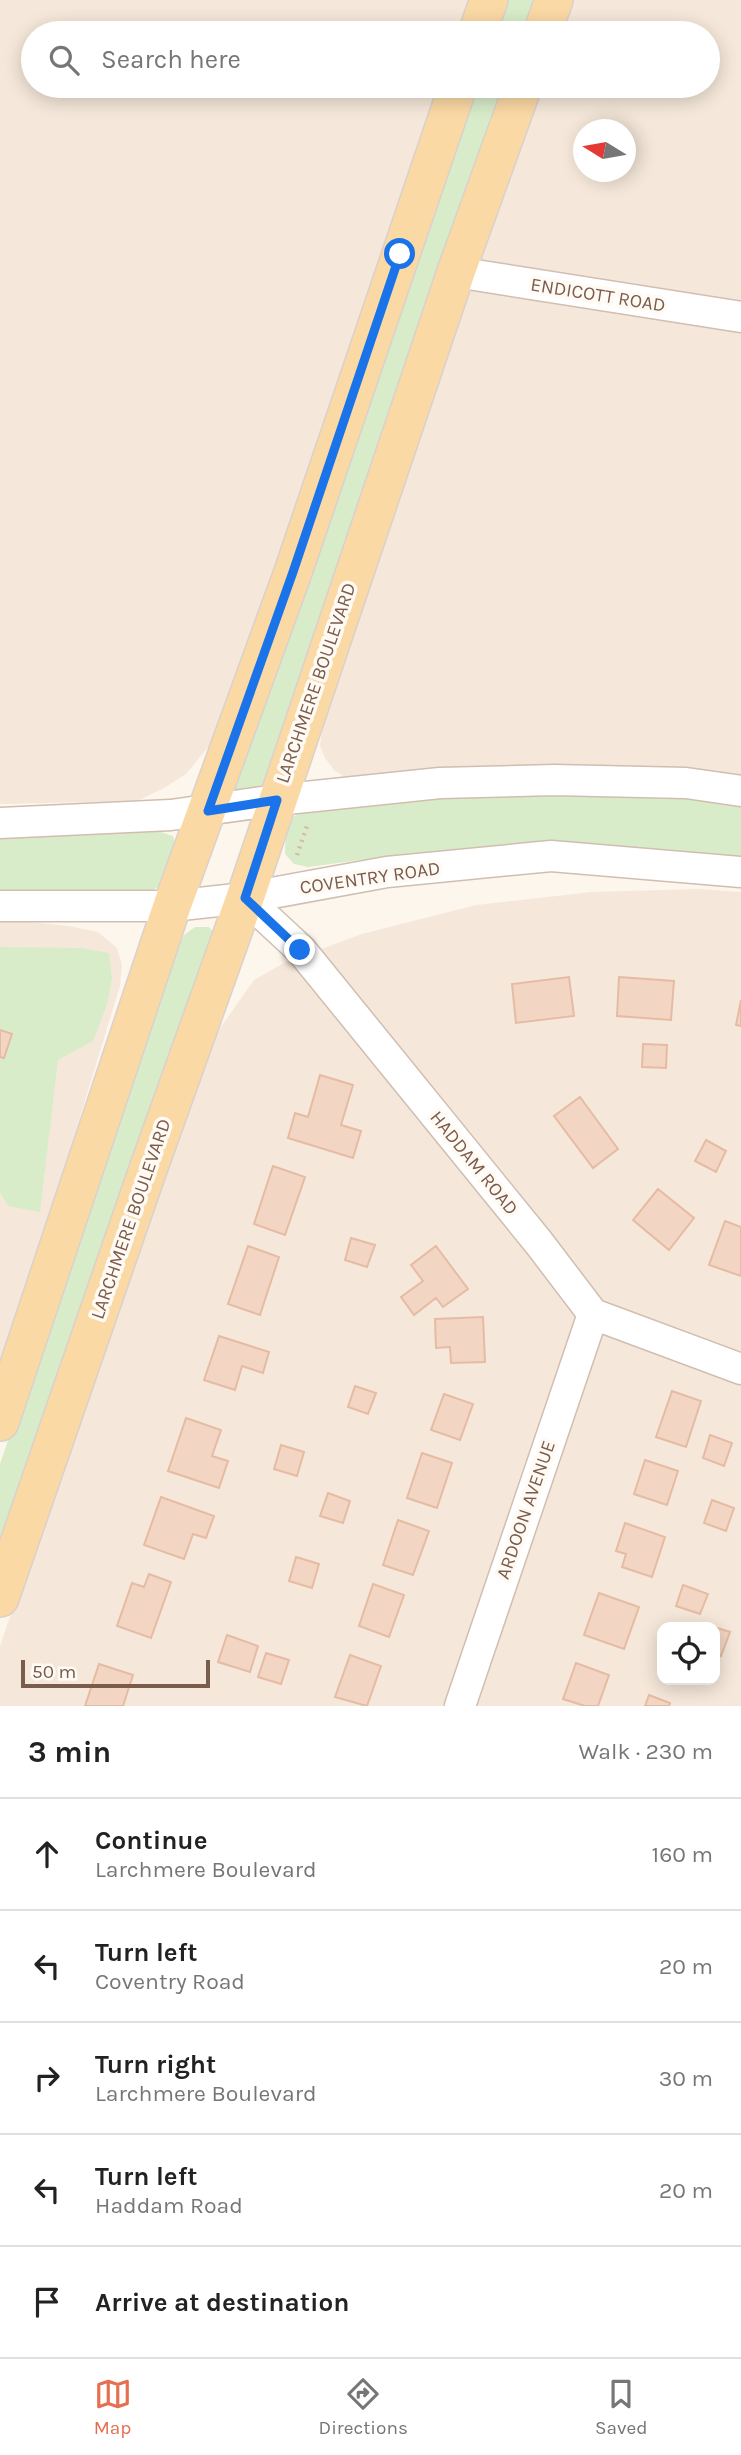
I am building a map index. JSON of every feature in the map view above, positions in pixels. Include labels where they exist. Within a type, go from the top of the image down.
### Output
[{"type":"main road","points":[[481,21],[489,0]]},
{"type":"main road","points":[[546,21],[554,0]]},
{"type":"main road","points":[[0,1422],[172,906],[293,572],[454,98]]},
{"type":"main road","name":"LARCHMERE BOULEVARD","points":[[0,1598],[245,898],[456,272],[519,98]]},
{"type":"street","name":"ENDICOTT ROAD","points":[[456,272],[741,317]]},
{"type":"street","points":[[0,823],[208,811],[277,800],[440,783],[554,780],[685,783],[741,791]]},
{"type":"street","name":"COVENTRY ROAD","points":[[0,906],[172,906],[245,898],[387,872],[551,856],[741,872]]},
{"type":"street","name":"HADDAM ROAD","points":[[245,898],[300,950],[539,1243],[593,1314]]},
{"type":"street","points":[[593,1314],[741,1369]]},
{"type":"street","name":"ARDOON AVENUE","points":[[460,1706],[593,1314]]},
{"type":"path","points":[[297,855],[310,816]]},
{"type":"shaded area","points":[[0,0],[478,0],[470,21],[21,21],[21,98],[444,98],[223,729],[186,774],[137,801],[0,804]]},
{"type":"shaded area","points":[[569,0],[741,0],[741,779],[365,781],[345,777],[334,770],[320,746],[323,723],[535,98],[720,98],[720,21],[561,21]]},
{"type":"shaded area","points":[[698,889],[741,892],[741,1706],[0,1706],[0,1646],[213,1038],[254,980],[284,963],[362,934],[476,905],[591,892]]},
{"type":"shaded area","points":[[0,919],[69,926],[98,932],[117,948],[122,965],[120,986],[0,1366]]},
{"type":"green space","points":[[489,0],[554,0],[546,21],[481,21]]},
{"type":"green space","points":[[454,98],[519,98],[277,800],[208,811]]},
{"type":"green space","points":[[595,791],[741,803],[741,860],[512,849],[390,856],[308,867],[294,864],[285,854],[286,822],[301,812],[368,804]]},
{"type":"green space","points":[[155,830],[173,836],[177,853],[171,878],[152,891],[0,893],[0,835]]},
{"type":"green space","points":[[195,927],[209,927],[216,936],[0,1570],[0,1464],[174,955],[184,935]]},
{"type":"green space","points":[[0,947],[82,948],[109,953],[112,978],[107,1005],[93,1041],[58,1060],[40,1212],[8,1206],[0,1192]]},
{"type":"building","points":[[569,977],[574,1016],[516,1023],[512,984]]},
{"type":"building","points":[[619,977],[674,981],[671,1020],[617,1016]]},
{"type":"building","points":[[741,1000],[741,1026],[736,1025]]},
{"type":"building","points":[[0,1030],[12,1034],[4,1058],[0,1057]]},
{"type":"building","points":[[643,1044],[667,1045],[666,1068],[642,1067]]},
{"type":"building","points":[[320,1075],[353,1085],[341,1125],[361,1131],[353,1158],[288,1138],[295,1113],[308,1117]]},
{"type":"building","points":[[580,1097],[618,1149],[593,1168],[554,1116]]},
{"type":"building","points":[[706,1140],[726,1151],[716,1172],[695,1161]]},
{"type":"building","points":[[273,1166],[305,1177],[285,1235],[254,1224]]},
{"type":"building","points":[[658,1189],[694,1218],[669,1250],[633,1220]]},
{"type":"building","points":[[725,1221],[741,1227],[741,1276],[709,1265]]},
{"type":"building","points":[[351,1238],[375,1245],[367,1267],[345,1260]]},
{"type":"building","points":[[248,1246],[279,1257],[260,1315],[228,1304]]},
{"type":"building","points":[[436,1246],[468,1289],[443,1307],[436,1298],[414,1315],[401,1297],[423,1281],[411,1265]]},
{"type":"building","points":[[483,1317],[485,1362],[451,1363],[450,1347],[436,1348],[435,1319]]},
{"type":"building","points":[[219,1336],[269,1352],[263,1373],[242,1366],[235,1390],[204,1380]]},
{"type":"building","points":[[355,1386],[376,1393],[368,1414],[348,1407]]},
{"type":"building","points":[[672,1391],[701,1401],[686,1447],[656,1437]]},
{"type":"building","points":[[444,1394],[473,1404],[460,1440],[431,1430]]},
{"type":"building","points":[[186,1418],[221,1430],[212,1456],[228,1461],[219,1488],[168,1471]]},
{"type":"building","points":[[710,1435],[732,1443],[724,1466],[703,1458]]},
{"type":"building","points":[[281,1445],[304,1452],[297,1476],[274,1469]]},
{"type":"building","points":[[422,1453],[452,1463],[437,1508],[407,1498]]},
{"type":"building","points":[[645,1460],[678,1471],[667,1505],[634,1494]]},
{"type":"building","points":[[328,1493],[350,1501],[343,1523],[320,1516]]},
{"type":"building","points":[[161,1497],[214,1516],[206,1538],[193,1534],[184,1559],[144,1545]]},
{"type":"building","points":[[712,1500],[734,1508],[726,1531],[704,1523]]},
{"type":"building","points":[[398,1520],[429,1531],[413,1575],[383,1565]]},
{"type":"building","points":[[625,1523],[665,1537],[652,1577],[622,1567],[626,1554],[616,1551]]},
{"type":"building","points":[[296,1557],[319,1564],[312,1588],[289,1581]]},
{"type":"building","points":[[149,1574],[171,1582],[151,1638],[117,1626],[132,1583],[144,1587]]},
{"type":"building","points":[[373,1584],[404,1595],[389,1637],[359,1626]]},
{"type":"building","points":[[683,1585],[708,1594],[700,1614],[676,1606]]},
{"type":"building","points":[[599,1593],[639,1607],[624,1649],[584,1635]]},
{"type":"building","points":[[720,1629],[730,1632],[720,1656]]},
{"type":"building","points":[[227,1635],[258,1646],[250,1672],[218,1662]]},
{"type":"building","points":[[266,1653],[289,1660],[281,1684],[258,1677]]},
{"type":"building","points":[[350,1655],[381,1666],[367,1706],[335,1697]]},
{"type":"building","points":[[576,1663],[609,1675],[598,1706],[585,1706],[563,1699]]},
{"type":"building","points":[[99,1664],[133,1675],[123,1706],[85,1706]]},
{"type":"building","points":[[649,1695],[670,1703],[669,1706],[645,1706]]},
{"type":"route","points":[[300,950],[245,898],[277,800],[208,811],[293,572],[400,254]]}]
